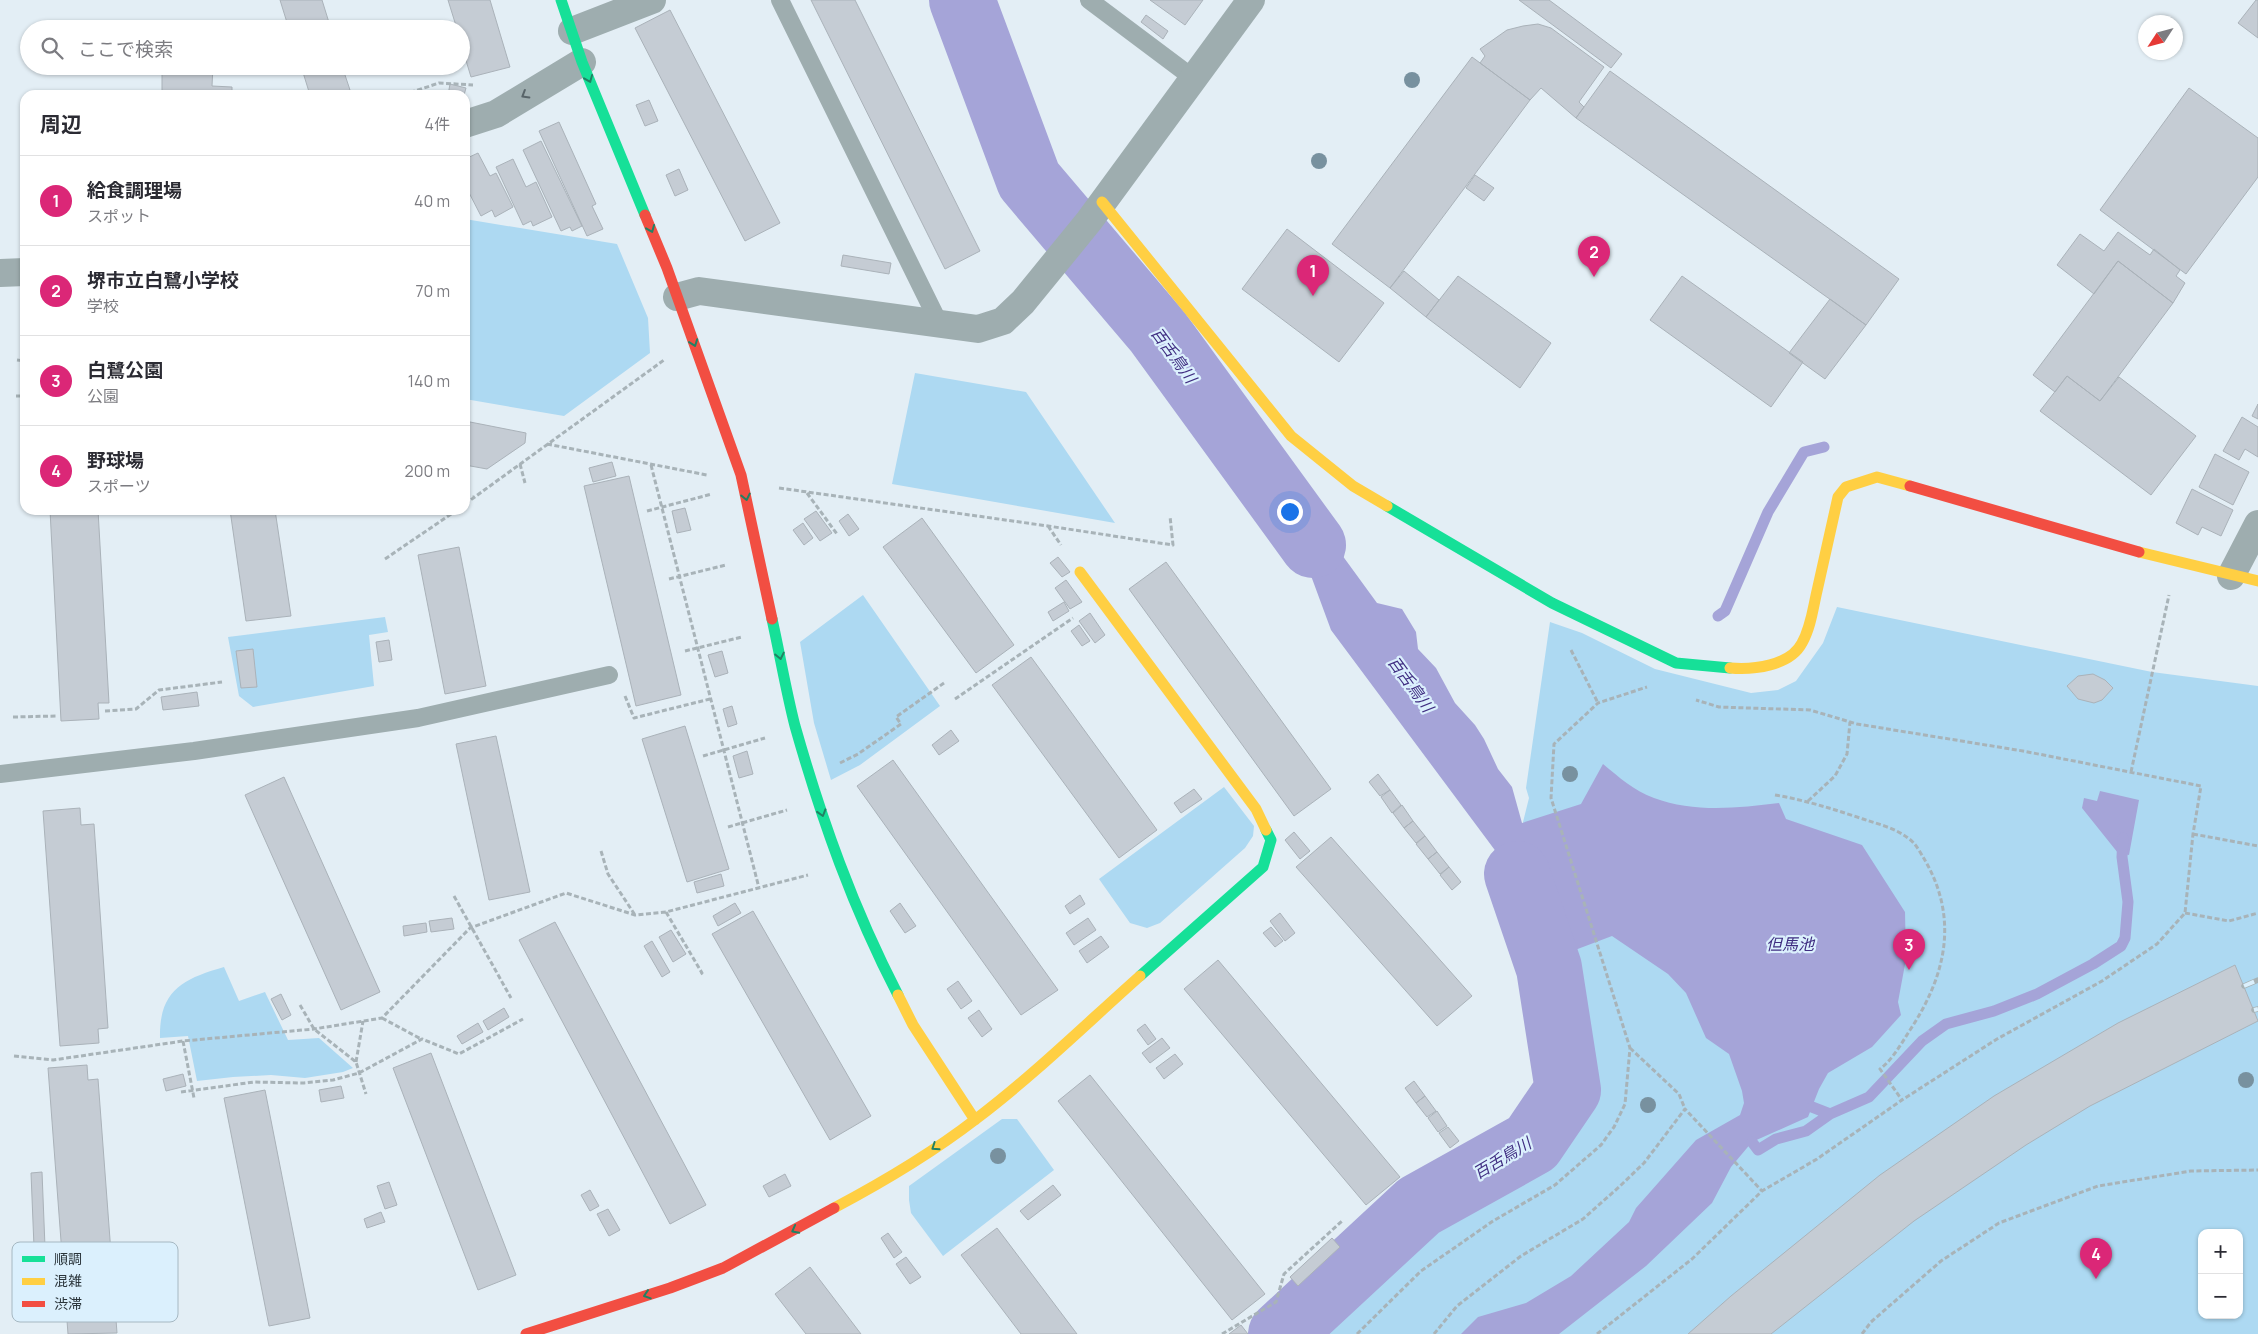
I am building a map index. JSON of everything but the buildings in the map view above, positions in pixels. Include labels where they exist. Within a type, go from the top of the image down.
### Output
[{"type":"street","points":[[561,0],[582,62],[678,297],[741,475],[795,725],[830,840],[850,894],[913,1025],[975,1120]]},
{"type":"street","points":[[572,31],[652,0]]},
{"type":"street","points":[[678,297],[700,291],[978,329],[1003,322],[1023,302],[1096,212],[1251,0]]},
{"type":"street","points":[[470,122],[496,114],[582,62]]},
{"type":"street","points":[[1096,212],[1291,436],[1353,486],[1552,603],[1676,663],[1740,669],[1772,665],[1789,656],[1802,644],[1811,618],[1838,497],[1846,487],[1878,478],[2174,562],[2258,581]]},
{"type":"street","points":[[0,273],[20,272]]},
{"type":"street","points":[[2231,576],[2258,524]]},
{"type":"street","points":[[526,1334],[670,1288],[723,1268],[879,1184],[975,1120],[1010,1092],[1264,867],[1271,840],[1256,809],[1080,572]]},
{"type":"lane","points":[[780,0],[938,323]]},
{"type":"lane","points":[[1089,0],[1193,78]]},
{"type":"lane","points":[[0,774],[194,751],[418,718],[609,675]]},
{"type":"path","points":[[418,90],[438,83],[474,85]]},
{"type":"path","points":[[470,501],[546,444],[669,357]]},
{"type":"path","points":[[546,444],[715,477]]},
{"type":"path","points":[[520,464],[525,483]]},
{"type":"path","points":[[651,465],[759,888]]},
{"type":"path","points":[[774,488],[1173,545],[1170,516]]},
{"type":"path","points":[[807,492],[837,534]]},
{"type":"path","points":[[647,511],[718,493]]},
{"type":"path","points":[[470,498],[475,498]]},
{"type":"path","points":[[385,559],[450,515]]},
{"type":"path","points":[[2131,772],[2169,595],[2174,562]]},
{"type":"path","points":[[669,579],[732,563]]},
{"type":"path","points":[[955,699],[1100,599]]},
{"type":"path","points":[[1584,619],[1580,637],[1571,634],[1569,646],[1598,703]]},
{"type":"path","points":[[685,651],[748,636]]},
{"type":"path","points":[[609,675],[617,676],[634,718],[710,699]]},
{"type":"path","points":[[105,711],[136,709],[159,690],[222,682]]},
{"type":"path","points":[[832,766],[858,754],[901,724],[896,718],[944,683]]},
{"type":"path","points":[[1357,1334],[1421,1271],[1493,1221],[1555,1185],[1601,1145],[1614,1127],[1625,1104],[1630,1048],[1551,798],[1554,744],[1598,703],[1649,686]]},
{"type":"path","points":[[1597,1334],[1692,1259],[1762,1191],[1817,1159],[1902,1100],[1997,1040],[2102,981],[2142,955],[2157,944],[2185,913],[2193,834],[2201,786],[1850,722],[1810,710],[1719,707],[1692,699]]},
{"type":"path","points":[[13,717],[56,716]]},
{"type":"path","points":[[1808,801],[1835,776],[1847,754],[1850,722]]},
{"type":"path","points":[[703,756],[770,737]]},
{"type":"path","points":[[1775,794],[1808,801],[1894,829],[1910,838],[1932,873],[1944,916],[1946,944],[1937,980],[1924,1010],[1889,1062],[1880,1069],[1902,1100]]},
{"type":"path","points":[[728,827],[790,809]]},
{"type":"path","points":[[2193,834],[2258,846]]},
{"type":"path","points":[[601,851],[608,874],[635,916]]},
{"type":"path","points":[[14,1056],[52,1060],[183,1042],[314,1029],[382,1018],[470,928],[566,893],[635,916],[666,912],[810,874]]},
{"type":"path","points":[[454,896],[470,928],[511,998]]},
{"type":"path","points":[[666,912],[702,973],[699,975]]},
{"type":"path","points":[[2185,913],[2229,921],[2258,912]]},
{"type":"path","points":[[300,1005],[314,1029],[356,1062]]},
{"type":"path","points":[[382,1018],[422,1039],[458,1054],[523,1019]]},
{"type":"path","points":[[364,1021],[356,1062],[366,1094]]},
{"type":"path","points":[[181,1092],[254,1082],[304,1083],[333,1080],[359,1073],[422,1039]]},
{"type":"path","points":[[183,1042],[194,1098]]},
{"type":"path","points":[[1630,1048],[1679,1094],[1685,1109],[1762,1191]]},
{"type":"path","points":[[1434,1334],[1457,1306],[1521,1256],[1583,1219],[1619,1187],[1644,1163],[1685,1109]]},
{"type":"path","points":[[1862,1334],[1871,1322],[1941,1261],[1999,1223],[2098,1186],[2191,1171],[2258,1170]]},
{"type":"path","points":[[1222,1334],[1276,1302],[1284,1274],[1342,1221]]},
{"type":"shaded area","points":[[470,220],[617,244],[648,318],[650,353],[564,416],[470,400]]},
{"type":"shaded area","points":[[915,373],[1026,392],[1115,523],[892,484]]},
{"type":"shaded area","points":[[863,595],[940,706],[860,765],[831,780],[814,723],[800,642]]},
{"type":"shaded area","points":[[1837,607],[2152,672],[2258,686],[2258,1334],[1300,1334],[1326,1314],[1433,1213],[1540,1155],[1583,1089],[1560,982],[1559,959],[1523,822],[1529,798],[1526,788],[1550,622],[1582,633],[1655,669],[1751,693],[1778,690],[1796,681],[1823,643]]},
{"type":"shaded area","points":[[385,617],[388,632],[369,635],[374,686],[253,707],[239,696],[228,637]]},
{"type":"shaded area","points":[[1224,787],[1254,826],[1253,836],[1245,848],[1160,923],[1147,928],[1130,923],[1099,879]]},
{"type":"shaded area","points":[[224,967],[239,1001],[265,992],[288,1040],[319,1038],[353,1068],[343,1072],[305,1078],[271,1075],[197,1081],[188,1036],[160,1038],[164,1009],[176,989],[185,982]]},
{"type":"shaded area","points":[[1002,1119],[1017,1119],[1054,1170],[943,1256],[911,1213],[909,1186]]},
{"type":"water","name":"但馬池","points":[[1265,467],[1283,490],[1326,533],[1377,603],[1402,609],[1416,632],[1418,649],[1436,668],[1455,703],[1475,725],[1498,769],[1512,787],[1522,823],[1581,804],[1603,764],[1640,792],[1669,803],[1716,808],[1779,803],[1786,819],[1862,845],[1905,912],[1906,959],[1898,1002],[1901,1015],[1872,1047],[1828,1073],[1819,1089],[1808,1117],[1752,1142],[1731,1167],[1712,1203],[1646,1266],[1559,1334],[1461,1334],[1478,1317],[1526,1303],[1571,1276],[1629,1222],[1636,1208],[1696,1140],[1740,1115],[1744,1103],[1742,1091],[1729,1054],[1706,1038],[1686,993],[1668,974],[1612,936],[1538,964],[1497,853],[1331,630],[1303,554],[1255,476]]},
{"type":"water","points":[[2100,791],[2139,800],[2129,855],[2118,853],[2082,808],[2084,798],[2097,801]]},
{"type":"waterway","name":"百舌鳥川","points":[[962,0],[1029,180],[1158,332],[1313,545]]},
{"type":"waterway","points":[[1718,616],[1725,611],[1768,512],[1804,452],[1824,447]]},
{"type":"waterway","points":[[1812,1107],[1830,1114],[1869,1097],[1922,1041],[1946,1024],[1994,1011],[2037,994],[2093,964],[2121,946],[2125,938],[2128,902],[2122,857],[2123,838]]},
{"type":"waterway","name":"百舌鳥川","points":[[1281,1334],[1419,1206],[1532,1143],[1568,1090],[1549,968],[1517,874]]},
{"type":"waterway","points":[[1752,1142],[1758,1150],[1776,1139],[1806,1131],[1830,1114]]},
{"type":"railway","points":[[2244,986],[2258,980]]},
{"type":"railway","points":[[2254,1010],[2258,1009]]},
{"type":"traffic: fast","points":[[561,0],[582,62],[645,215]]},
{"type":"traffic: fast","points":[[1387,506],[1552,603],[1676,663],[1730,668]]},
{"type":"traffic: fast","points":[[772,619],[795,726],[816,796],[853,897],[898,995]]},
{"type":"traffic: fast","points":[[1140,976],[1263,867],[1271,840],[1266,830]]},
{"type":"traffic: slow","points":[[1102,202],[1291,436],[1353,486],[1387,506]]},
{"type":"traffic: slow","points":[[1730,668],[1760,667],[1780,662],[1796,651],[1802,643],[1808,631],[1838,497],[1846,487],[1877,477],[1910,486]]},
{"type":"traffic: slow","points":[[2139,552],[2258,581]]},
{"type":"traffic: slow","points":[[1080,572],[1256,809],[1266,830]]},
{"type":"traffic: slow","points":[[834,1208],[907,1166],[942,1144],[976,1119],[1039,1067],[1140,976]]},
{"type":"traffic: slow","points":[[898,995],[913,1025],[975,1120]]},
{"type":"traffic: jam","points":[[645,215],[667,268],[741,475],[772,619]]},
{"type":"traffic: jam","points":[[1910,486],[2139,552]]},
{"type":"traffic: jam","points":[[526,1334],[670,1288],[723,1268],[834,1208]]},
{"type":"place","name":"堺市立白鷺小学校","points":[[1594,277]]},
{"type":"place","name":"給食調理場","points":[[1313,296]]},
{"type":"place","name":"白鷺公園","points":[[1909,970]]},
{"type":"place","name":"野球場","points":[[2096,1279]]}]
